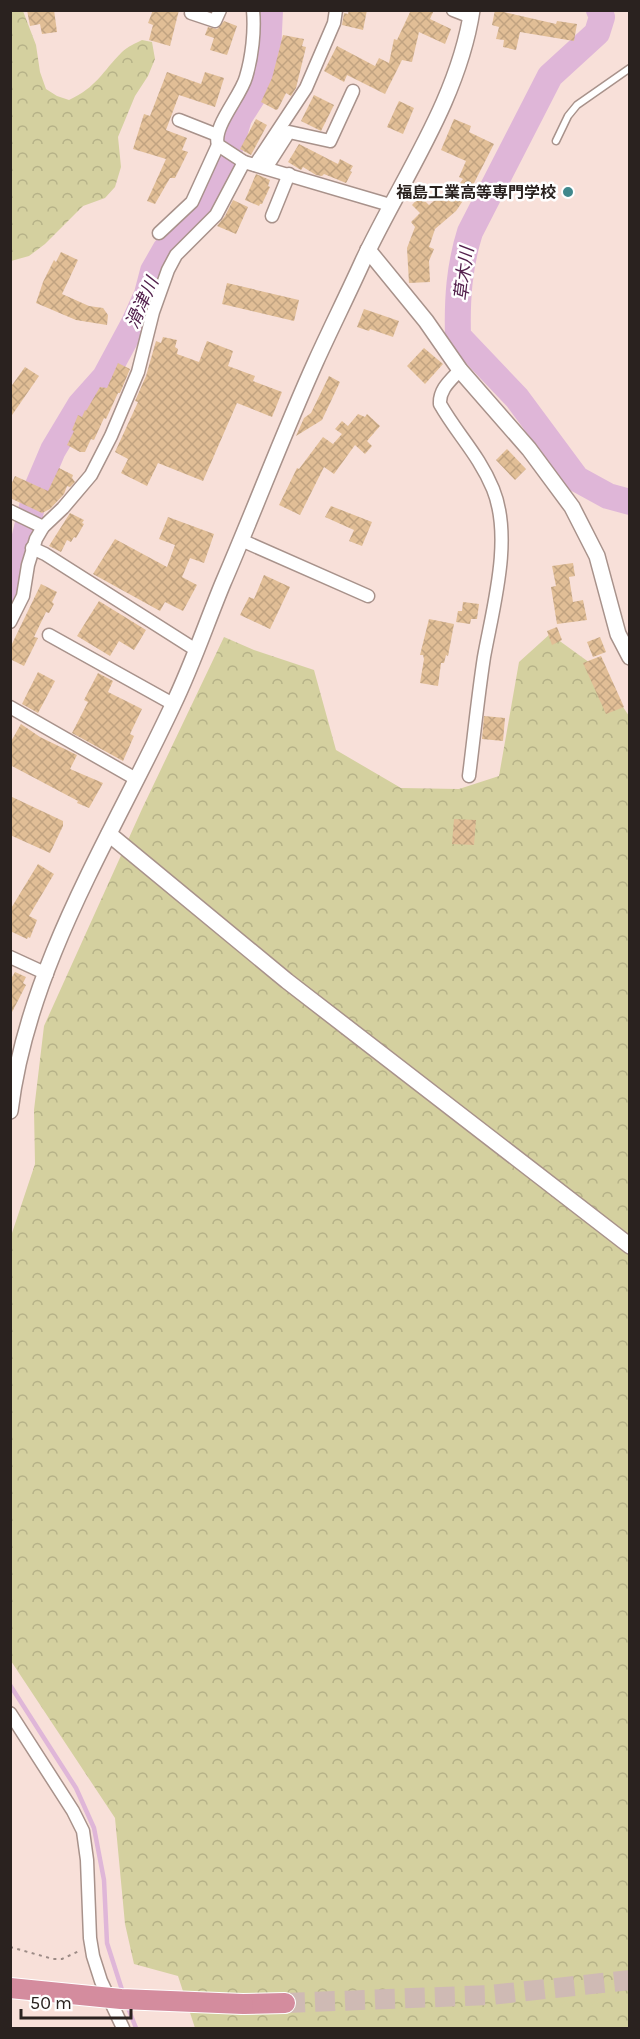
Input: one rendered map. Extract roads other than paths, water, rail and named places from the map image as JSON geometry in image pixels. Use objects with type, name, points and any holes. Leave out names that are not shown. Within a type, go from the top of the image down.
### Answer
[{"type":"highway","points":[[10,1988],[121,1999],[243,2004],[285,2003]]},
{"type":"street","points":[[191,13],[214,21],[220,10]]},
{"type":"street","points":[[159,233],[192,202],[219,142],[225,118],[241,91],[247,75],[254,24],[253,10]]},
{"type":"street","points":[[10,622],[23,596],[32,548],[43,527],[63,508],[94,469],[111,436],[138,372],[153,312],[168,270],[182,248],[216,215],[306,88],[334,23],[336,10]]},
{"type":"street","points":[[10,1111],[14,1080],[20,1058],[64,930],[174,704],[316,362],[390,205],[416,162],[444,101],[464,49],[472,14],[453,10]]},
{"type":"street","points":[[251,164],[290,132],[330,141],[354,91]]},
{"type":"street","points":[[179,120],[219,142],[251,164],[390,205]]},
{"type":"street","points":[[272,216],[289,174]]},
{"type":"street","points":[[368,250],[426,321],[460,370],[529,449],[572,507],[597,556],[618,634],[630,657]]},
{"type":"street","points":[[460,370],[439,395],[440,404],[476,454],[493,489],[498,507],[501,542],[501,560],[484,658],[469,776]]},
{"type":"street","points":[[10,512],[43,527]]},
{"type":"street","points":[[241,540],[368,596]]},
{"type":"street","points":[[32,548],[196,650]]},
{"type":"street","points":[[50,636],[174,704]]},
{"type":"street","points":[[10,707],[136,779]]},
{"type":"street","points":[[109,834],[287,981],[630,1246]]},
{"type":"street","points":[[10,957],[47,974]]},
{"type":"street","points":[[10,1713],[73,1811],[82,1831],[87,1860],[92,1953],[101,1981],[123,2028]]},
{"type":"lane","points":[[556,141],[577,105],[630,68]]},
{"type":"waterway","name":"滑津川","points":[[10,598],[36,490],[53,450],[80,405],[105,377],[133,325],[147,294],[153,271],[165,250],[212,197],[220,183],[239,118],[267,74],[270,10]]},
{"type":"waterway","name":"草木川","points":[[599,10],[602,17],[597,33],[550,76],[470,232],[463,258],[458,336],[517,398],[577,479],[608,496],[630,502]]},
{"type":"waterway","points":[[10,1685],[76,1788],[94,1828],[104,1880],[107,1943],[123,1993]]},
{"type":"waterway","points":[[126,2003],[136,2028]]},
{"type":"tunnel","points":[[285,2003],[490,1995],[630,1980]]},
{"type":"place","name":"福島工業高等専門学校","points":[[568,192]]}]
